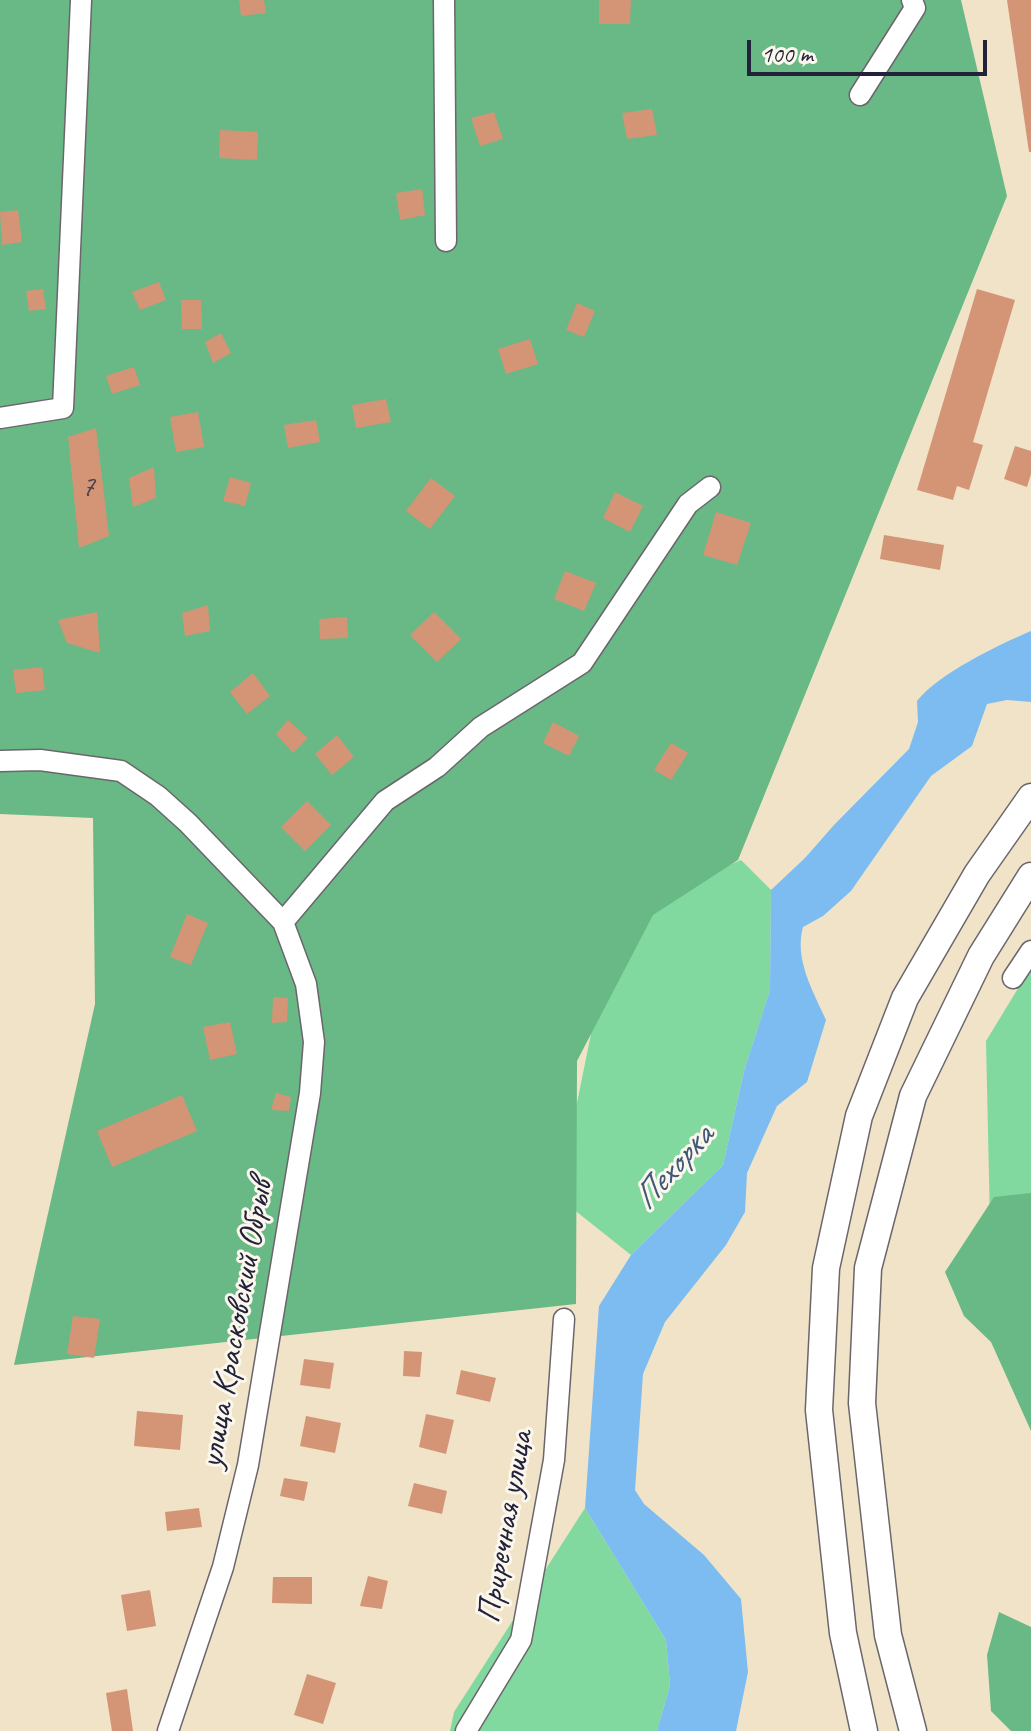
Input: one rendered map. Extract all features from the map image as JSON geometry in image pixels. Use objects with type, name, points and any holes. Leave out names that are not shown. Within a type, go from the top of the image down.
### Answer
[{"type":"main road","points":[[864,1731],[843,1633],[819,1410],[826,1268],[859,1116],[905,998],[977,874],[1031,797]]},
{"type":"main road","points":[[913,1731],[888,1635],[862,1403],[868,1268],[913,1096],[981,956],[1031,876]]},
{"type":"street","points":[[0,418],[63,408],[81,0]]},
{"type":"street","points":[[444,0],[446,241]]},
{"type":"street","points":[[860,95],[915,8],[912,0]]},
{"type":"street","points":[[283,922],[385,801],[437,767],[481,727],[582,663],[688,504],[710,487]]},
{"type":"street","name":"улица Красковский Обрыв","points":[[0,761],[40,760],[121,771],[158,796],[283,922],[306,984],[314,1042],[310,1093],[248,1465],[223,1567],[168,1731]]},
{"type":"street","points":[[1013,978],[1031,951]]},
{"type":"street","name":"Приречная улица","points":[[466,1731],[521,1640],[554,1460],[564,1319]]},
{"type":"green space","points":[[0,0],[961,0],[1007,196],[738,860],[653,915],[577,1061],[576,1304],[14,1365],[95,1004],[93,818],[0,814]]},
{"type":"green space","points":[[741,860],[771,890],[770,990],[744,1071],[723,1165],[631,1255],[558,1197],[615,915]]},
{"type":"green space","points":[[1031,967],[1031,1219],[990,1224],[986,1041]]},
{"type":"green space","points":[[1031,1193],[1031,1431],[991,1342],[964,1316],[945,1272],[994,1197]]},
{"type":"green space","points":[[585,1508],[666,1640],[670,1685],[657,1731],[450,1731],[454,1712]]},
{"type":"green space","points":[[999,1612],[1031,1627],[1031,1731],[1011,1731],[991,1711],[987,1655]]},
{"type":"water","points":[[1031,631],[1031,702],[1007,700],[987,704],[972,746],[931,776],[851,891],[823,916],[803,927],[803,963],[826,1020],[807,1082],[777,1106],[747,1173],[745,1212],[726,1245],[665,1322],[643,1374],[635,1490],[644,1504],[704,1555],[741,1599],[748,1672],[736,1731],[657,1731],[670,1685],[666,1640],[585,1508],[599,1306],[631,1255],[723,1165],[744,1071],[770,990],[771,890],[909,749],[918,722],[917,701],[927,691],[970,661]]},
{"type":"building","points":[[239,0],[264,0],[266,13],[241,16]]},
{"type":"building","points":[[599,0],[631,0],[630,24],[599,24]]},
{"type":"building","points":[[1007,0],[1031,0],[1031,152],[1029,152]]},
{"type":"building","points":[[652,109],[657,135],[627,139],[622,113]]},
{"type":"building","points":[[494,112],[503,139],[480,146],[471,118]]},
{"type":"building","points":[[220,130],[258,132],[257,160],[219,158]]},
{"type":"building","points":[[422,189],[425,215],[400,220],[396,193]]},
{"type":"building","points":[[18,210],[22,242],[2,245],[0,212]]},
{"type":"building","points":[[159,282],[166,300],[140,310],[132,292]]},
{"type":"building","points":[[43,289],[46,309],[29,311],[26,291]]},
{"type":"building","points":[[977,289],[1015,300],[973,442],[983,445],[969,490],[957,486],[953,500],[917,490]]},
{"type":"building","points":[[181,300],[201,300],[202,329],[182,329]]},
{"type":"building","points":[[577,303],[595,311],[584,337],[566,330]]},
{"type":"building","points":[[221,333],[231,353],[213,363],[205,342]]},
{"type":"building","points":[[530,339],[538,364],[506,374],[498,349]]},
{"type":"building","points":[[134,367],[140,385],[112,394],[106,376]]},
{"type":"building","points":[[386,399],[391,422],[356,428],[352,405]]},
{"type":"building","points":[[198,412],[204,447],[176,452],[170,417]]},
{"type":"building","points":[[316,420],[320,442],[288,448],[284,425]]},
{"type":"building","points":[[96,428],[109,536],[79,548],[68,437]]},
{"type":"building","points":[[1015,446],[1031,451],[1031,474],[1027,487],[1004,479]]},
{"type":"building","points":[[154,467],[156,498],[133,507],[129,478]]},
{"type":"building","points":[[230,477],[251,483],[245,506],[223,501]]},
{"type":"building","points":[[431,478],[455,496],[430,529],[406,511]]},
{"type":"building","points":[[615,492],[643,506],[630,532],[603,518]]},
{"type":"building","points":[[716,512],[751,523],[737,565],[703,555]]},
{"type":"building","points":[[884,535],[944,545],[940,570],[880,559]]},
{"type":"building","points":[[565,571],[596,583],[584,611],[554,599]]},
{"type":"building","points":[[208,605],[210,631],[185,636],[182,613]]},
{"type":"building","points":[[97,612],[100,653],[67,643],[58,620]]},
{"type":"building","points":[[434,612],[461,639],[437,662],[410,635]]},
{"type":"building","points":[[347,617],[348,638],[320,639],[319,619]]},
{"type":"building","points":[[42,667],[45,690],[16,693],[13,670]]},
{"type":"building","points":[[253,673],[270,696],[247,714],[230,692]]},
{"type":"building","points":[[288,720],[308,738],[293,753],[276,734]]},
{"type":"building","points":[[553,722],[579,736],[569,756],[543,743]]},
{"type":"building","points":[[337,735],[354,757],[332,775],[315,754]]},
{"type":"building","points":[[671,743],[688,753],[671,780],[654,770]]},
{"type":"building","points":[[307,801],[331,825],[305,851],[281,827]]},
{"type":"building","points":[[187,914],[208,923],[191,965],[170,957]]},
{"type":"building","points":[[273,997],[288,998],[287,1022],[272,1023]]},
{"type":"building","points":[[230,1022],[237,1054],[210,1060],[203,1027]]},
{"type":"building","points":[[276,1093],[291,1097],[289,1111],[271,1110]]},
{"type":"building","points":[[182,1095],[197,1131],[112,1167],[97,1131]]},
{"type":"building","points":[[73,1316],[100,1319],[94,1358],[67,1354]]},
{"type":"building","points":[[404,1351],[422,1352],[420,1377],[403,1376]]},
{"type":"building","points":[[304,1359],[334,1363],[330,1389],[300,1385]]},
{"type":"building","points":[[461,1370],[496,1378],[490,1402],[456,1394]]},
{"type":"building","points":[[137,1411],[183,1415],[180,1450],[134,1446]]},
{"type":"building","points":[[426,1414],[454,1420],[446,1454],[419,1447]]},
{"type":"building","points":[[306,1416],[341,1423],[335,1453],[300,1446]]},
{"type":"building","points":[[284,1478],[308,1482],[304,1501],[280,1496]]},
{"type":"building","points":[[414,1483],[447,1491],[442,1514],[408,1506]]},
{"type":"building","points":[[199,1508],[202,1527],[167,1531],[165,1512]]},
{"type":"building","points":[[368,1576],[388,1581],[382,1609],[360,1606]]},
{"type":"building","points":[[273,1577],[312,1577],[312,1604],[272,1603]]},
{"type":"building","points":[[150,1590],[156,1626],[127,1631],[121,1595]]},
{"type":"building","points":[[307,1674],[336,1683],[323,1724],[294,1715]]},
{"type":"building","points":[[127,1689],[133,1731],[112,1731],[106,1693]]},
{"type":"water label","name":"Пехорка","points":[[674,1168]]}]
